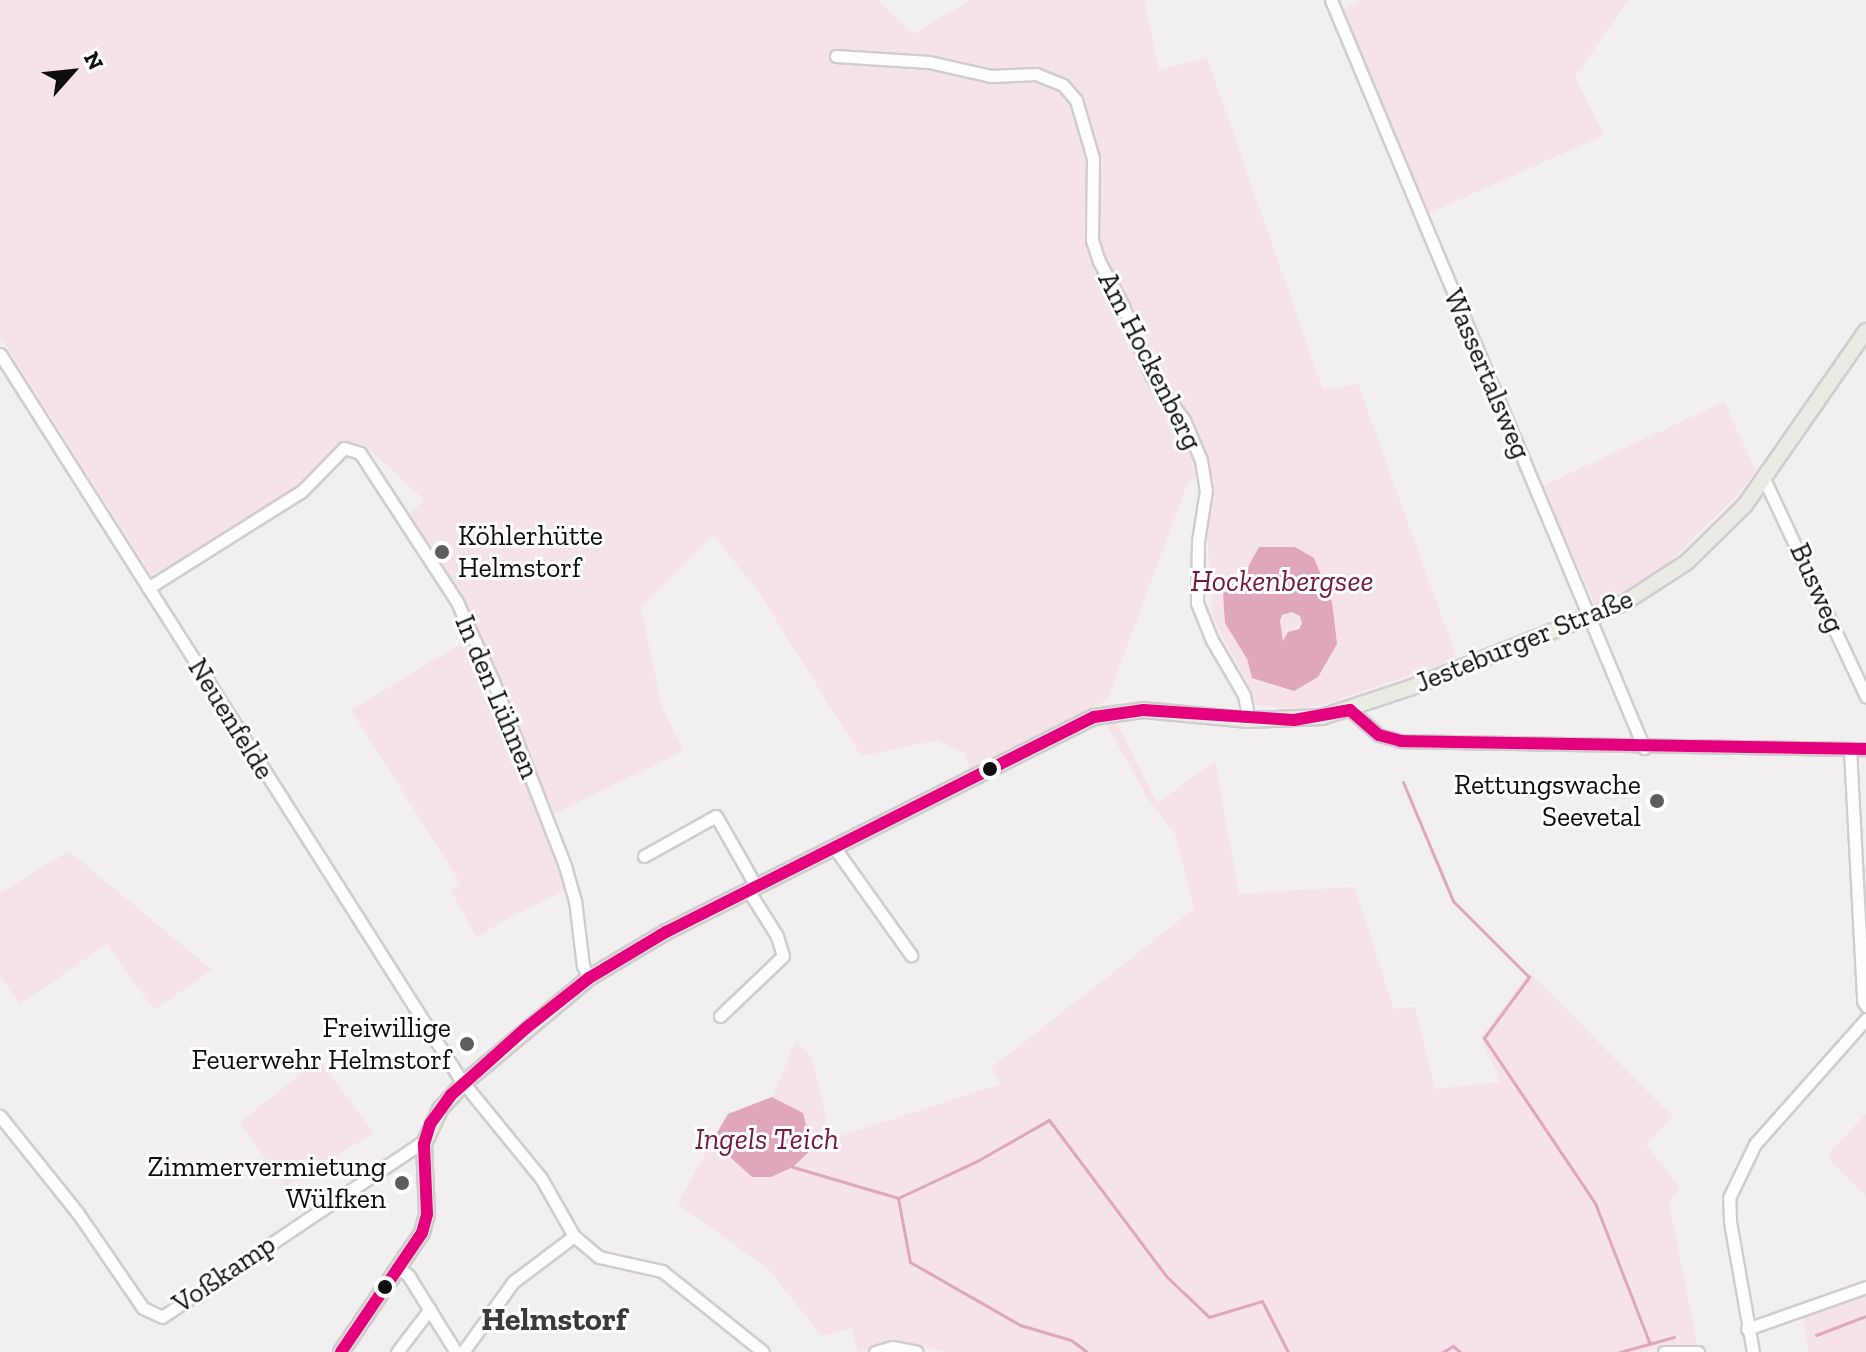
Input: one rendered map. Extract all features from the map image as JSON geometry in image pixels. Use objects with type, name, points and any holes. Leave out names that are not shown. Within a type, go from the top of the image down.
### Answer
[{"type":"main road","name":"Jesteburger Straße","points":[[424,1144],[440,1109],[464,1083],[589,978],[666,932],[1094,717],[1143,710],[1249,720],[1294,720],[1350,710],[1590,619],[1656,584],[1687,562],[1765,481],[1866,331]]},
{"type":"main road","points":[[341,1352],[422,1233],[427,1214],[424,1144]]},
{"type":"street","name":"Wassertalsweg","points":[[1331,0],[1644,748]]},
{"type":"street","name":"Am Hockenberg","points":[[836,56],[929,62],[991,76],[1036,74],[1063,85],[1076,100],[1093,158],[1092,240],[1099,261],[1123,306],[1152,377],[1184,420],[1201,460],[1206,490],[1198,541],[1197,603],[1212,640],[1244,695],[1249,720]]},
{"type":"street","name":"Neuenfelde","points":[[0,354],[464,1083],[541,1178],[574,1236]]},
{"type":"street","name":"In den Lühnen","points":[[148,588],[302,491],[344,448],[360,453],[460,608],[493,681],[565,866],[575,900],[583,966],[589,978]]},
{"type":"street","name":"Busweg","points":[[1765,481],[1866,697]]},
{"type":"street","points":[[1350,710],[1379,735],[1401,741],[1644,748],[1866,749]]},
{"type":"street","points":[[1850,749],[1863,1001],[1866,1006]]},
{"type":"street","points":[[644,856],[716,816],[777,936],[783,956],[720,1016]]},
{"type":"street","points":[[834,847],[911,955]]},
{"type":"street","points":[[1753,1352],[1729,1198],[1755,1144],[1866,1019]]},
{"type":"street","name":"Voßkamp","points":[[0,1116],[14,1128],[77,1212],[143,1308],[162,1317],[393,1161],[419,1144],[424,1144]]},
{"type":"street","points":[[463,1352],[513,1282],[574,1236],[599,1257],[662,1271],[763,1352]]},
{"type":"street","points":[[400,1269],[408,1275],[456,1352]]},
{"type":"street","points":[[1747,1329],[1866,1287]]},
{"type":"street","points":[[397,1352],[430,1309]]},
{"type":"street","points":[[875,1352],[892,1347],[917,1352]]},
{"type":"street","points":[[1664,1352],[1698,1352]]},
{"type":"shaded area","points":[[0,0],[878,0],[913,34],[971,0],[1144,0],[1159,70],[1207,58],[1323,390],[1358,384],[1457,659],[1326,704],[1301,709],[1254,705],[1252,691],[1213,618],[1203,477],[1188,482],[1107,700],[978,763],[970,770],[964,753],[938,740],[861,756],[758,591],[713,535],[641,608],[662,707],[683,751],[547,817],[571,887],[506,919],[477,938],[451,891],[461,884],[351,710],[472,637],[454,603],[400,523],[424,500],[366,446],[342,444],[298,487],[152,576],[0,336]],"holes":[[[1248,567],[1332,602],[1333,621],[1252,678],[1247,659],[1225,623],[1223,594]]]},
{"type":"shaded area","points":[[1363,0],[1628,0],[1575,77],[1604,135],[1425,215],[1339,11]]},
{"type":"shaded area","points":[[1724,402],[1756,471],[1737,495],[1657,574],[1596,607],[1542,486]]},
{"type":"shaded area","points":[[1292,612],[1300,616],[1302,623],[1283,641],[1280,638],[1280,621],[1282,615]]},
{"type":"shaded area","points":[[1116,721],[1157,803],[1215,761],[1239,894],[1354,887],[1394,1009],[1415,1007],[1435,1089],[1501,1082],[1481,1038],[1529,972],[1673,1117],[1646,1145],[1680,1188],[1669,1202],[1698,1347],[1675,1345],[1641,1352],[949,1352],[893,1341],[858,1352],[852,1328],[822,1336],[767,1268],[678,1204],[712,1141],[752,1177],[803,1113],[772,1097],[796,1041],[812,1057],[826,1118],[826,1141],[1000,1084],[991,1068],[1194,909],[1175,834],[1148,799],[1105,722]]},
{"type":"shaded area","points":[[69,851],[212,970],[154,1010],[107,944],[20,1004],[0,976],[0,893]]},
{"type":"shaded area","points":[[319,1060],[374,1133],[285,1187],[240,1122]]},
{"type":"shaded area","points":[[1866,1114],[1866,1196],[1835,1166],[1828,1154]]},
{"type":"shaded area","points":[[1866,1290],[1866,1352],[1809,1352],[1802,1316]]},
{"type":"water","name":"Hockenbergsee","points":[[1259,547],[1295,547],[1314,558],[1332,602],[1337,644],[1318,677],[1294,691],[1252,678],[1247,659],[1225,623],[1223,594],[1248,567]],"holes":[[[1292,612],[1300,616],[1302,623],[1299,629],[1288,632],[1283,641],[1282,615]]]},
{"type":"water","name":"Ingels Teich","points":[[772,1097],[803,1113],[812,1149],[793,1167],[771,1177],[752,1177],[712,1141],[728,1114]]},
{"type":"waterway","points":[[1403,782],[1453,901],[1529,977],[1484,1038],[1595,1203],[1650,1344]]},
{"type":"waterway","points":[[898,1198],[977,1161],[1049,1120],[1166,1276],[1209,1317],[1262,1301],[1288,1352]]},
{"type":"waterway","points":[[793,1167],[898,1198],[910,1262],[1020,1325],[1071,1340],[1087,1352]]},
{"type":"waterway","points":[[1816,1335],[1866,1316]]},
{"type":"waterway","points":[[1620,1352],[1674,1337]]},
{"type":"waterway","points":[[1443,1352],[1453,1346],[1460,1352]]},
{"type":"transit line","points":[[341,1352],[422,1233],[427,1214],[424,1144],[430,1124],[451,1095],[526,1028],[589,978],[666,932],[1094,717],[1143,710],[1294,720],[1350,710],[1379,735],[1401,741],[1866,749]]},
{"type":"place","name":"Köhlerhütte Helmstorf","points":[[442,552]]},
{"type":"place","name":"Rettungswache Seevetal","points":[[1657,801]]},
{"type":"place","name":"Freiwillige Feuerwehr Helmstorf","points":[[467,1044]]},
{"type":"place","name":"Zimmervermietung Wülfken","points":[[402,1183]]},
{"type":"district","name":"Helmstorf","points":[[554,1319]]}]
